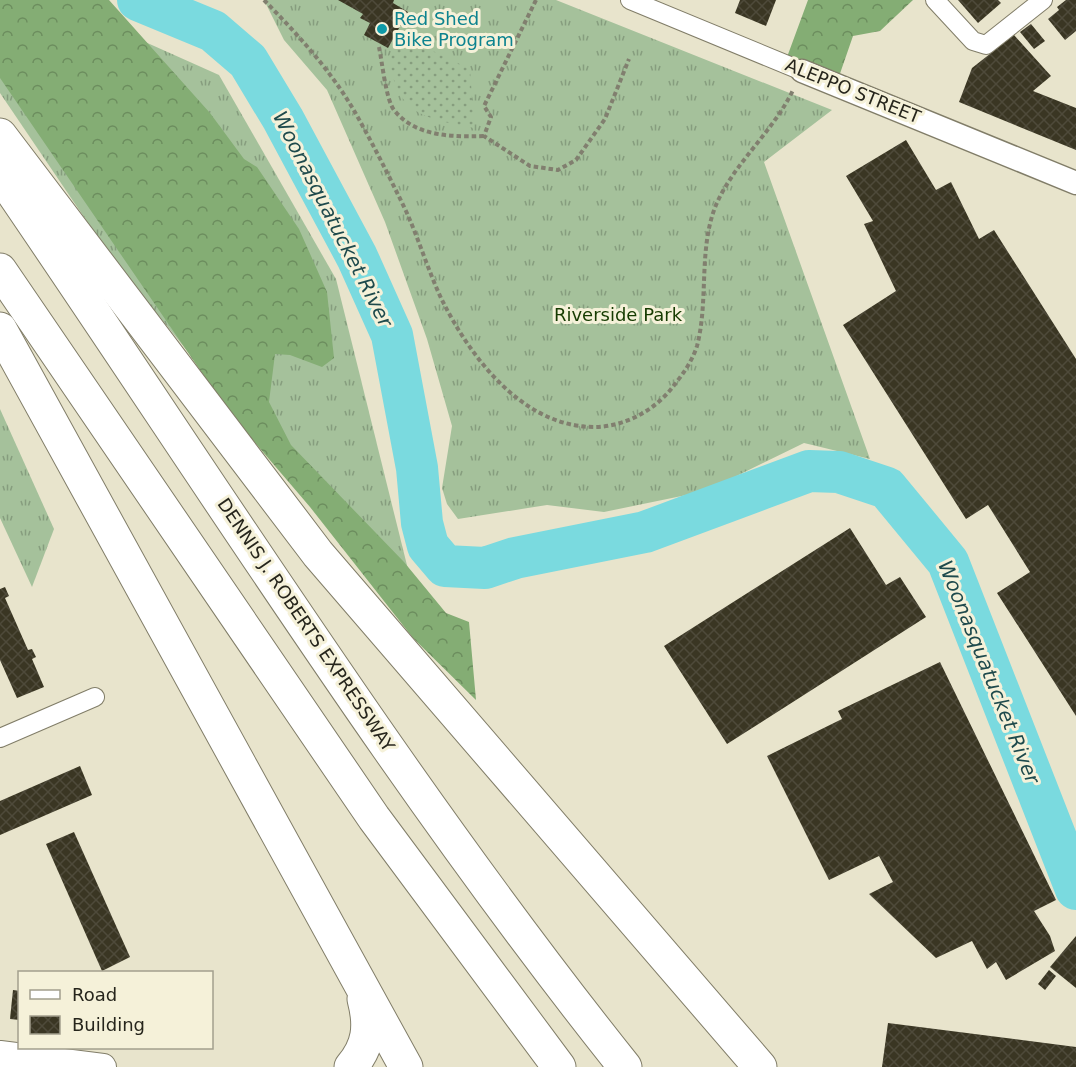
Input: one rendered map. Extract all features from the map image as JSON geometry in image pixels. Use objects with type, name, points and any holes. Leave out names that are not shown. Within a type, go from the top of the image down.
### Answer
[{"type":"highway","points":[[0,135],[318,554],[760,1067]]},
{"type":"highway","name":"DENNIS J. ROBERTS EXPRESSWAY","points":[[0,174],[414,785],[513,922],[625,1067]]},
{"type":"highway","points":[[0,270],[374,818],[559,1067]]},
{"type":"highway","points":[[0,329],[406,1067]]},
{"type":"highway","points":[[351,1067],[362,1053],[368,1034],[368,1014],[359,983]]},
{"type":"main road","points":[[0,1054],[102,1067]]},
{"type":"street","name":"ALEPPO STREET","points":[[630,0],[1076,183]]},
{"type":"street","points":[[935,0],[973,41],[986,45],[1043,0]]},
{"type":"street","points":[[0,738],[95,696]]},
{"type":"path","points":[[264,0],[310,48],[347,98],[406,212],[441,298],[481,363],[528,406],[552,418],[581,427],[622,423],[643,413],[663,400],[686,368],[697,346],[709,225],[717,203],[727,183],[784,110],[802,71]]},
{"type":"path","points":[[484,136],[491,117],[483,106],[536,0]]},
{"type":"path","points":[[379,47],[393,109],[418,130],[454,137],[484,136],[530,166],[558,170],[576,160],[605,119],[629,59]]},
{"type":"green space","points":[[0,0],[87,16],[219,75],[336,279],[427,646],[111,257],[0,93]]},
{"type":"green space","points":[[0,0],[109,0],[210,113],[244,159],[257,167],[299,229],[327,292],[334,358],[322,367],[290,355],[275,354],[269,402],[291,445],[404,562],[446,613],[469,622],[476,700],[413,638],[310,507],[228,411],[0,78]]},
{"type":"green space","name":"Riverside Park","points":[[264,0],[556,0],[832,110],[764,162],[870,459],[804,443],[706,491],[604,512],[547,505],[458,519],[447,504],[442,488],[452,426],[427,339],[385,222],[327,90],[284,40]]},
{"type":"green space","points":[[808,0],[913,0],[880,31],[853,36],[835,88],[783,68]]},
{"type":"green space","points":[[404,37],[470,69],[474,128],[427,116],[406,102],[398,91],[389,56]]},
{"type":"green space","points":[[0,409],[54,529],[32,587],[0,518]]},
{"type":"building","name":"Red Shed Bike Program","points":[[338,0],[394,0],[393,3],[408,12],[388,48],[364,35],[370,23],[360,18],[363,14]]},
{"type":"building","points":[[740,0],[776,0],[766,26],[735,13]]},
{"type":"building","points":[[958,0],[998,0],[1001,3],[978,23]]},
{"type":"building","points":[[1066,0],[1076,0],[1076,31],[1065,40],[1048,19]]},
{"type":"building","points":[[1031,24],[1045,41],[1034,49],[1020,32]]},
{"type":"building","points":[[1014,35],[1051,76],[1033,91],[1076,108],[1076,150],[959,102],[972,68]]},
{"type":"building","points":[[906,140],[936,190],[951,182],[979,239],[994,230],[1076,359],[1076,716],[997,593],[1030,572],[988,505],[966,519],[843,325],[896,291],[864,224],[873,221],[846,176]]},
{"type":"building","points":[[850,528],[886,585],[900,577],[926,617],[727,744],[664,646]]},
{"type":"building","points":[[5,587],[9,596],[5,598],[28,650],[32,649],[36,657],[32,659],[44,687],[17,698],[0,660],[0,589]]},
{"type":"building","points":[[940,662],[1056,900],[1034,911],[1050,936],[1055,951],[1006,980],[996,962],[987,969],[972,941],[936,958],[869,894],[893,882],[879,856],[829,880],[767,756],[842,719],[838,711]]},
{"type":"building","points":[[80,766],[92,795],[0,835],[0,801]]},
{"type":"building","points":[[74,832],[130,957],[102,971],[46,844]]},
{"type":"building","points":[[1076,936],[1076,988],[1050,967]]},
{"type":"building","points":[[1049,970],[1056,976],[1045,990],[1038,984]]},
{"type":"building","points":[[13,990],[18,991],[18,1020],[10,1019]]},
{"type":"building","points":[[888,1023],[1076,1047],[1076,1067],[882,1067]]},
{"type":"waterway","name":"Woonasquatucket River","points":[[138,0],[213,31],[248,61],[283,119],[357,257],[392,335],[417,468],[422,523],[428,546],[445,566],[485,568],[515,558],[645,532],[809,471],[839,472],[887,488],[948,562],[1076,889]]},
{"type":"place","name":"Red Shed Bike Program","points":[[382,29]]}]
